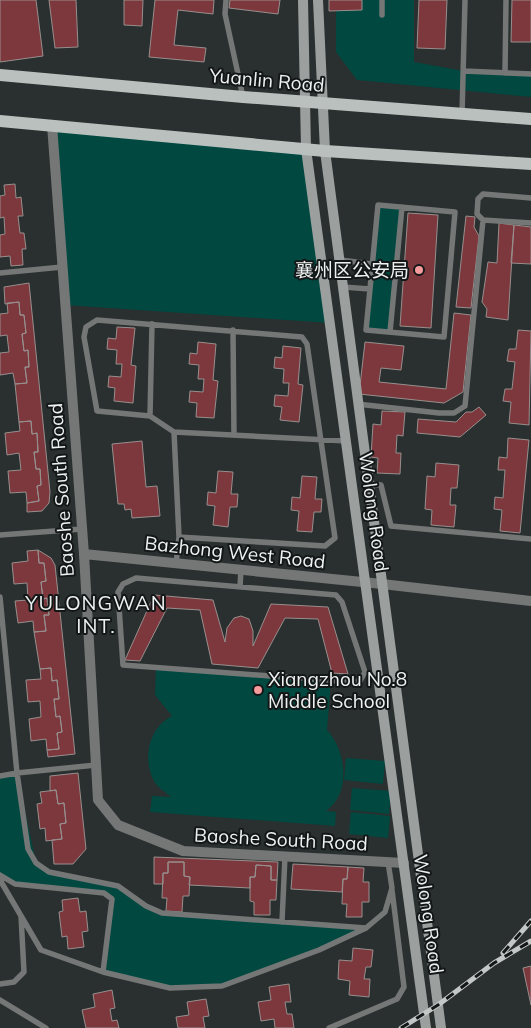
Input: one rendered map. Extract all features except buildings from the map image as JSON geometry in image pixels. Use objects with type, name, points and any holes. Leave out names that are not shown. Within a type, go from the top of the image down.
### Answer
[{"type":"main road","name":"Wolong Road","points":[[303,0],[306,149],[426,1028]]},
{"type":"main road","name":"Wolong Road","points":[[318,0],[325,151],[441,1028]]},
{"type":"main road","name":"Yuanlin Road","points":[[0,75],[243,98],[531,119]]},
{"type":"main road","points":[[0,121],[325,151],[531,164]]},
{"type":"street","name":"Baoshe South Road","points":[[52,126],[84,554],[98,800],[118,824],[183,851],[404,863]]},
{"type":"street","name":"Bazhong West Road","points":[[84,554],[531,601]]},
{"type":"lane","points":[[226,0],[225,14],[243,98]]},
{"type":"lane","points":[[382,0],[382,15]]},
{"type":"lane","points":[[462,115],[466,0]]},
{"type":"lane","points":[[505,73],[506,0]]},
{"type":"lane","points":[[464,70],[531,74]]},
{"type":"lane","points":[[357,404],[439,413],[454,413],[465,406],[482,220],[477,214],[478,199],[482,194],[531,198]]},
{"type":"lane","points":[[378,205],[402,207],[456,212],[444,337],[366,330],[378,205]]},
{"type":"lane","points":[[390,332],[402,207]]},
{"type":"lane","points":[[482,220],[531,223]]},
{"type":"lane","points":[[340,260],[372,264]]},
{"type":"lane","points":[[0,273],[62,266]]},
{"type":"lane","points":[[343,287],[370,289]]},
{"type":"lane","points":[[179,537],[325,546],[335,538],[320,438],[307,344],[302,337],[97,320],[86,327],[84,337],[97,411],[150,416],[174,432],[234,434],[320,438],[347,440]]},
{"type":"lane","points":[[150,416],[152,324]]},
{"type":"lane","points":[[234,330],[234,434]]},
{"type":"lane","points":[[174,432],[179,537],[176,564]]},
{"type":"lane","points":[[368,484],[382,485],[391,526],[531,539]]},
{"type":"lane","points":[[0,535],[82,529]]},
{"type":"lane","points":[[240,587],[242,570]]},
{"type":"lane","points":[[136,578],[240,587],[336,595],[342,602],[365,672],[360,681],[351,682],[122,665],[118,592],[123,584],[136,578]]},
{"type":"lane","points":[[0,596],[2,633],[17,773],[28,849],[36,864],[49,872],[118,886],[146,906],[162,913],[366,928]]},
{"type":"lane","points":[[0,776],[96,765]]},
{"type":"lane","points":[[282,922],[285,856]]},
{"type":"lane","points":[[329,1028],[397,999],[404,987],[388,862]]},
{"type":"lane","points":[[0,875],[15,884],[104,893],[112,899],[103,972]]},
{"type":"lane","points":[[0,880],[41,950],[103,972],[170,988],[222,986],[319,950],[366,928],[384,912],[392,888]]},
{"type":"lane","points":[[0,984],[14,982],[24,972],[20,914]]},
{"type":"lane","points":[[0,1000],[46,1028]]},
{"type":"green space","points":[[362,0],[414,0],[414,62],[464,71],[531,74],[531,97],[357,80],[336,52],[336,10]]},
{"type":"green space","points":[[52,125],[306,149],[330,323],[65,305]]},
{"type":"green space","points":[[378,205],[402,207],[390,332],[366,330]]},
{"type":"green space","points":[[156,667],[331,681],[327,730],[339,749],[343,771],[343,783],[340,794],[326,811],[336,812],[335,826],[150,812],[152,796],[171,797],[155,783],[150,772],[148,754],[153,736],[164,721],[172,716],[155,695]]},
{"type":"green space","points":[[346,758],[385,761],[383,784],[344,780]]},
{"type":"green space","points":[[17,773],[36,863],[49,872],[118,886],[162,913],[366,928],[319,950],[222,986],[170,988],[103,972],[112,899],[104,893],[15,884],[0,875],[0,776]]},
{"type":"green space","points":[[352,788],[391,791],[389,814],[350,810]]},
{"type":"green space","points":[[351,812],[390,816],[388,838],[349,834]]},
{"type":"railway","points":[[503,953],[531,921]]},
{"type":"railway","points":[[401,1028],[438,1005],[494,963],[531,941]]},
{"type":"place","name":"襄州区公安局","points":[[419,270]]},
{"type":"place","name":"Xiangzhou No.8 Middle School","points":[[258,690]]},
{"type":"district","name":"YULONGWAN INT.","points":[[96,614]]}]
